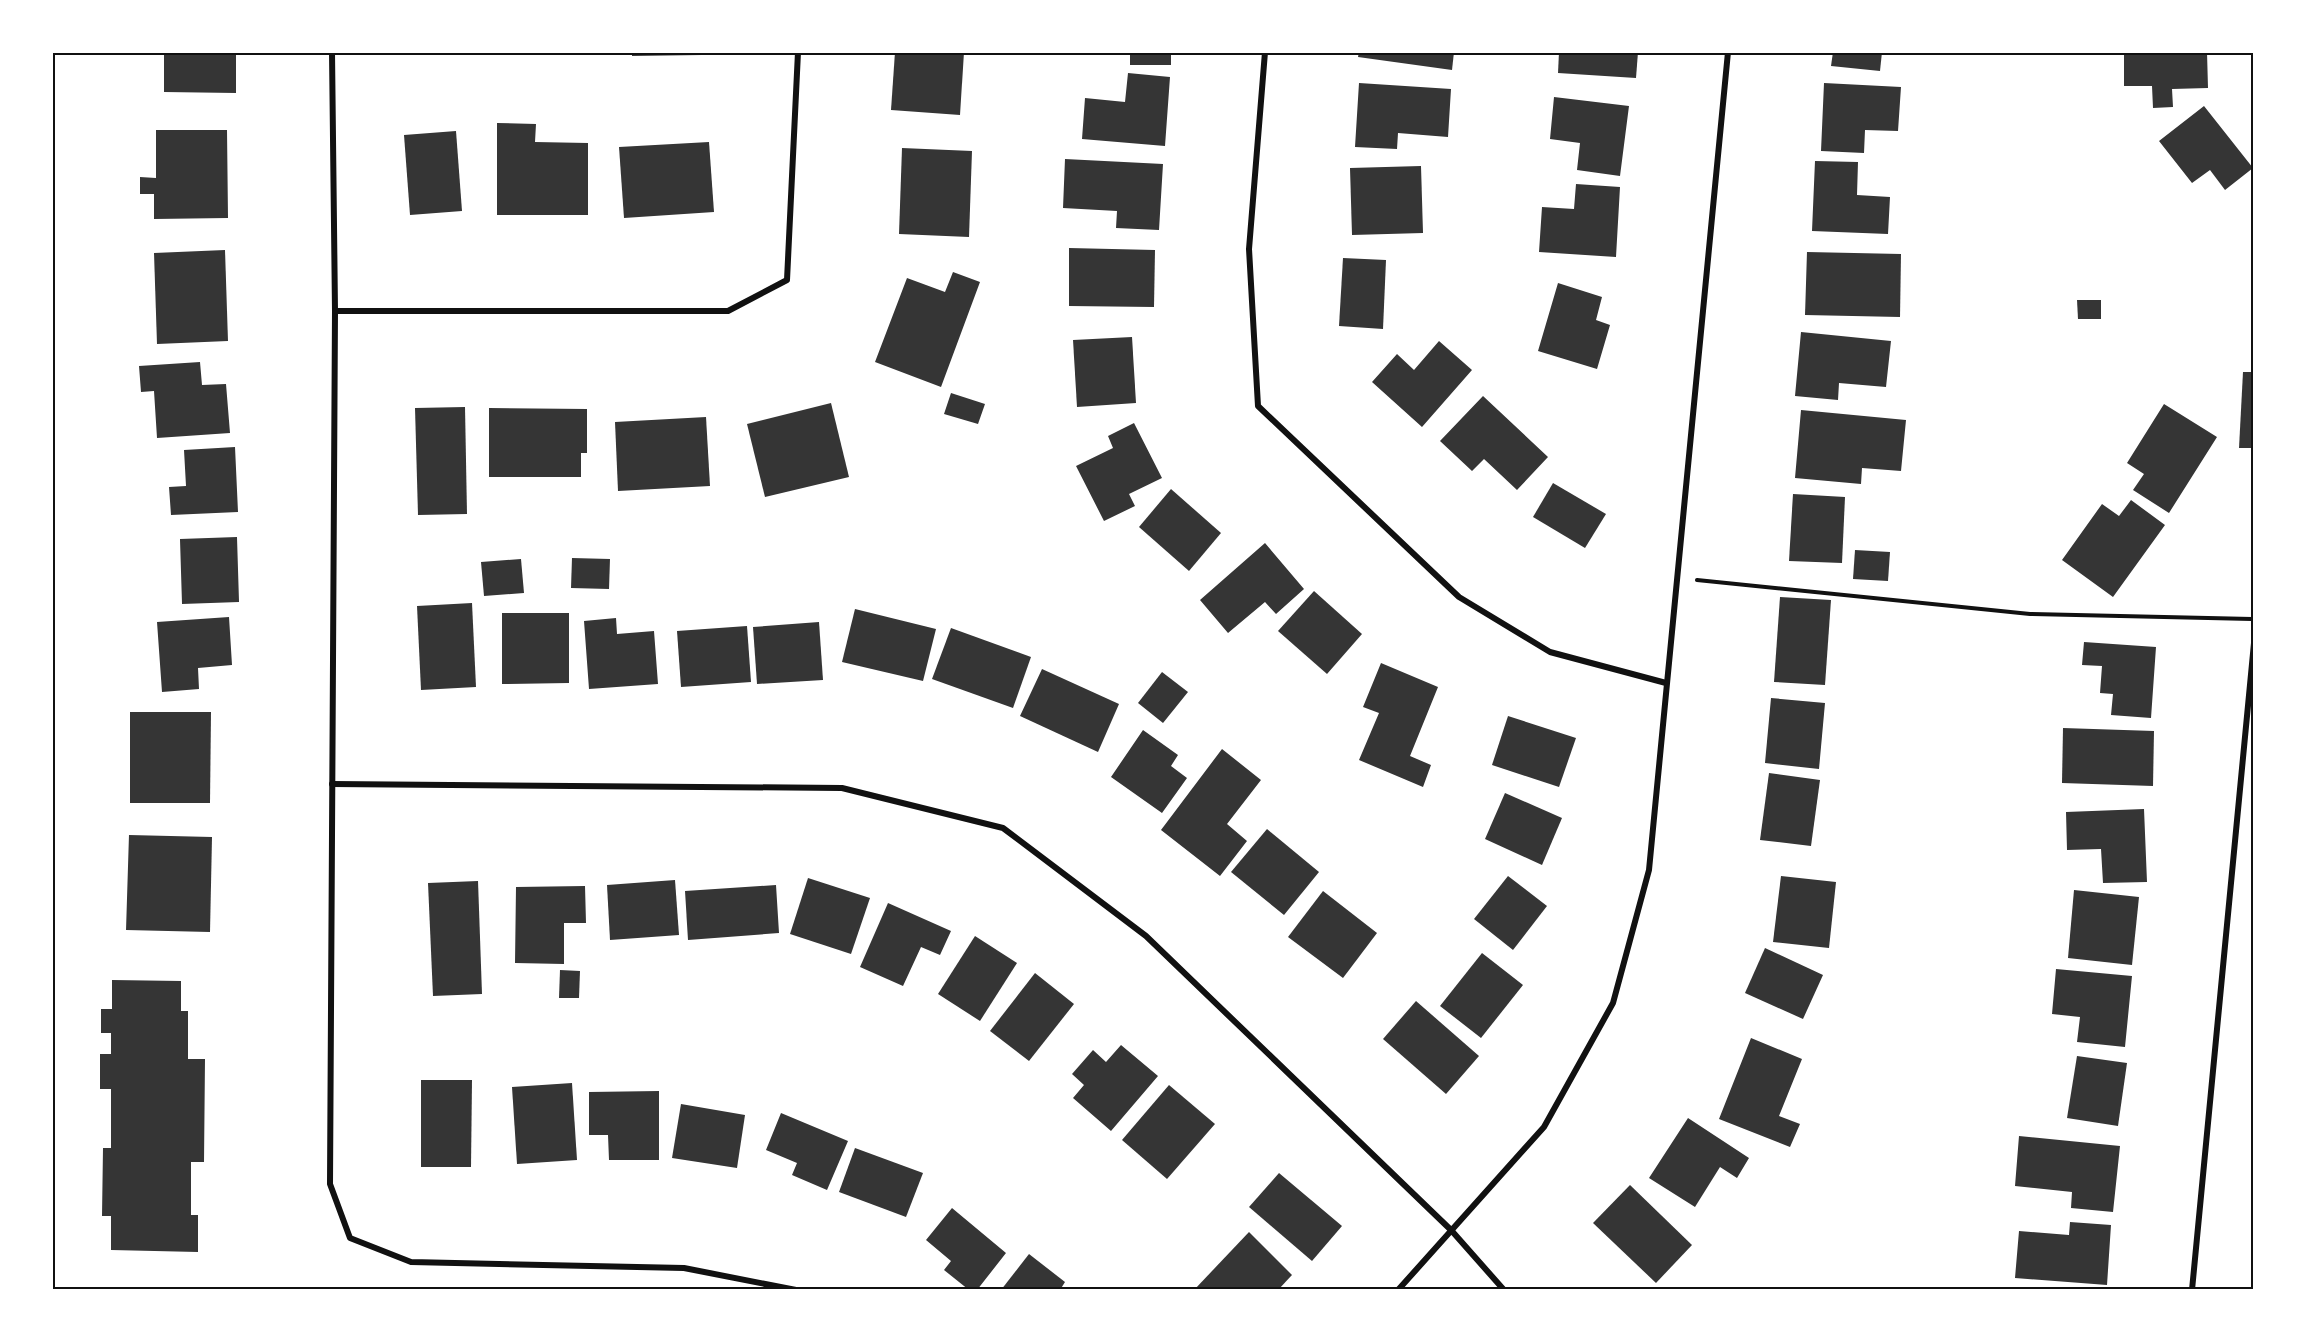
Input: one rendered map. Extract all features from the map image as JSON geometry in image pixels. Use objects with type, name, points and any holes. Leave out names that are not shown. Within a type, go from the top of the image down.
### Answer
[{"type":"street","points":[[332,52],[335,311],[330,1184],[350,1238],[411,1262],[684,1268],[796,1290]]},
{"type":"street","points":[[335,311],[728,311],[787,280],[798,52]]},
{"type":"street","points":[[1265,52],[1249,249],[1258,406],[1459,597],[1550,652],[1666,683]]},
{"type":"street","points":[[1398,1290],[1544,1127],[1613,1003],[1649,870],[1728,52]]},
{"type":"street","points":[[2192,1290],[2253,643]]},
{"type":"street","points":[[332,784],[842,788],[1003,828],[1146,936],[1451,1230],[1504,1290]]},
{"type":"path","points":[[1676,578],[2030,614],[2253,620]]},
{"type":"building","points":[[164,52],[236,52],[236,93],[164,92]]},
{"type":"building","points":[[632,52],[702,52],[702,55],[632,56]]},
{"type":"building","points":[[895,52],[964,52],[960,115],[891,110]]},
{"type":"building","points":[[1130,52],[1171,52],[1171,65],[1130,65]]},
{"type":"building","points":[[1359,52],[1454,52],[1452,70],[1358,57]]},
{"type":"building","points":[[1559,52],[1638,52],[1636,78],[1558,73]]},
{"type":"building","points":[[1833,52],[1882,52],[1880,71],[1831,66]]},
{"type":"building","points":[[2124,52],[2207,52],[2208,88],[2172,89],[2173,107],[2153,108],[2152,86],[2124,86]]},
{"type":"building","points":[[1128,73],[1170,77],[1165,146],[1082,139],[1085,98],[1125,102]]},
{"type":"building","points":[[1359,83],[1451,89],[1448,137],[1398,133],[1397,149],[1355,147]]},
{"type":"building","points":[[1824,83],[1901,87],[1898,131],[1865,130],[1864,153],[1821,151]]},
{"type":"building","points":[[1554,97],[1629,106],[1620,176],[1577,170],[1580,143],[1550,139]]},
{"type":"building","points":[[2204,106],[2253,168],[2225,190],[2210,170],[2192,183],[2159,141]]},
{"type":"building","points":[[497,123],[536,124],[535,142],[588,143],[588,215],[497,215]]},
{"type":"building","points":[[156,130],[227,130],[228,218],[154,219],[154,194],[140,194],[140,177],[156,178]]},
{"type":"building","points":[[456,131],[462,211],[410,215],[404,135]]},
{"type":"building","points":[[709,142],[714,212],[624,218],[619,147]]},
{"type":"building","points":[[902,148],[972,151],[969,237],[899,234]]},
{"type":"building","points":[[1065,159],[1163,164],[1159,230],[1116,228],[1117,211],[1063,208]]},
{"type":"building","points":[[1815,161],[1858,162],[1857,195],[1890,197],[1888,234],[1812,231]]},
{"type":"building","points":[[1421,166],[1423,233],[1352,235],[1350,168]]},
{"type":"building","points":[[1576,184],[1620,187],[1616,257],[1539,252],[1542,207],[1574,209]]},
{"type":"building","points":[[1069,248],[1155,250],[1154,307],[1069,306]]},
{"type":"building","points":[[225,250],[228,341],[157,344],[154,253]]},
{"type":"building","points":[[1807,252],[1901,254],[1900,317],[1805,315]]},
{"type":"building","points":[[1343,258],[1386,260],[1383,329],[1339,326]]},
{"type":"building","points":[[953,272],[980,282],[941,387],[875,362],[907,278],[945,292]]},
{"type":"building","points":[[1558,283],[1602,297],[1596,320],[1610,325],[1597,369],[1538,351]]},
{"type":"building","points":[[2077,300],[2101,300],[2101,319],[2078,319]]},
{"type":"building","points":[[1801,332],[1891,341],[1886,387],[1839,383],[1838,400],[1795,396]]},
{"type":"building","points":[[1132,337],[1136,403],[1077,407],[1073,340]]},
{"type":"building","points":[[1439,341],[1472,370],[1422,427],[1372,382],[1397,354],[1414,370]]},
{"type":"building","points":[[200,362],[202,385],[226,384],[230,433],[157,438],[154,391],[141,392],[139,366]]},
{"type":"building","points":[[2243,372],[2254,372],[2254,448],[2239,448]]},
{"type":"building","points":[[951,393],[985,404],[978,424],[944,414]]},
{"type":"building","points":[[1483,396],[1548,457],[1517,490],[1484,459],[1472,471],[1440,441]]},
{"type":"building","points":[[831,403],[849,477],[765,497],[747,424]]},
{"type":"building","points":[[2164,404],[2217,437],[2169,513],[2133,490],[2144,474],[2127,463]]},
{"type":"building","points":[[465,407],[467,514],[418,515],[415,408]]},
{"type":"building","points":[[489,408],[587,409],[587,453],[581,453],[581,477],[489,477]]},
{"type":"building","points":[[1801,410],[1906,420],[1901,471],[1862,468],[1861,484],[1795,478]]},
{"type":"building","points":[[706,417],[710,486],[618,491],[615,422]]},
{"type":"building","points":[[1134,423],[1162,478],[1129,494],[1135,506],[1104,521],[1076,466],[1113,448],[1108,436]]},
{"type":"building","points":[[235,447],[238,512],[171,515],[169,487],[186,486],[184,450]]},
{"type":"building","points":[[1553,483],[1606,514],[1585,548],[1533,517]]},
{"type":"building","points":[[1171,489],[1221,533],[1189,571],[1139,527]]},
{"type":"building","points":[[1793,494],[1845,497],[1842,563],[1789,561]]},
{"type":"building","points":[[2131,500],[2165,525],[2113,597],[2062,560],[2102,504],[2119,516]]},
{"type":"building","points":[[237,537],[239,602],[182,604],[180,539]]},
{"type":"building","points":[[1265,543],[1304,589],[1276,614],[1265,602],[1228,633],[1200,600]]},
{"type":"building","points":[[1855,550],[1890,552],[1888,581],[1853,579]]},
{"type":"building","points":[[572,558],[610,559],[609,589],[571,588]]},
{"type":"building","points":[[521,559],[524,593],[484,596],[481,562]]},
{"type":"building","points":[[1314,591],[1362,634],[1327,674],[1278,631]]},
{"type":"building","points":[[1780,597],[1831,600],[1825,685],[1774,682]]},
{"type":"building","points":[[472,603],[476,687],[421,690],[417,606]]},
{"type":"building","points":[[855,609],[936,629],[923,681],[842,662]]},
{"type":"building","points":[[502,613],[569,613],[569,683],[502,684]]},
{"type":"building","points":[[229,617],[232,665],[198,668],[199,689],[162,692],[157,622]]},
{"type":"building","points":[[616,618],[617,634],[654,631],[658,684],[589,689],[584,621]]},
{"type":"building","points":[[819,622],[823,680],[757,684],[753,627]]},
{"type":"building","points":[[747,626],[751,682],[681,687],[677,631]]},
{"type":"building","points":[[951,628],[1031,657],[1013,708],[932,679]]},
{"type":"building","points":[[2084,642],[2156,647],[2151,718],[2111,715],[2113,694],[2100,693],[2102,666],[2082,665]]},
{"type":"building","points":[[1381,663],[1438,687],[1410,756],[1431,765],[1423,787],[1359,760],[1379,713],[1363,707]]},
{"type":"building","points":[[1042,669],[1119,704],[1098,752],[1020,716]]},
{"type":"building","points":[[1162,672],[1188,692],[1163,723],[1138,703]]},
{"type":"building","points":[[1771,698],[1825,703],[1819,769],[1765,763]]},
{"type":"building","points":[[130,712],[211,712],[210,803],[130,803]]},
{"type":"building","points":[[1508,716],[1576,738],[1559,787],[1492,765]]},
{"type":"building","points":[[2063,728],[2154,731],[2153,786],[2062,783]]},
{"type":"building","points":[[1143,730],[1178,755],[1171,766],[1187,778],[1162,813],[1111,777]]},
{"type":"building","points":[[1222,749],[1261,780],[1227,824],[1247,841],[1220,876],[1161,830]]},
{"type":"building","points":[[1769,773],[1820,780],[1811,846],[1760,840]]},
{"type":"building","points":[[1505,793],[1562,818],[1542,865],[1485,839]]},
{"type":"building","points":[[2144,809],[2147,882],[2103,883],[2101,849],[2067,850],[2066,812]]},
{"type":"building","points":[[1267,829],[1319,872],[1284,915],[1231,872]]},
{"type":"building","points":[[129,835],[212,837],[210,932],[126,930]]},
{"type":"building","points":[[1508,876],[1547,906],[1513,950],[1474,919]]},
{"type":"building","points":[[1781,876],[1836,882],[1829,948],[1773,942]]},
{"type":"building","points":[[808,878],[870,898],[851,954],[790,934]]},
{"type":"building","points":[[675,880],[679,935],[610,940],[607,885]]},
{"type":"building","points":[[478,881],[482,994],[433,996],[428,883]]},
{"type":"building","points":[[776,885],[779,933],[688,940],[685,891]]},
{"type":"building","points":[[585,886],[586,923],[564,923],[564,964],[515,963],[516,887]]},
{"type":"building","points":[[2074,890],[2139,897],[2132,965],[2068,958]]},
{"type":"building","points":[[1323,891],[1377,933],[1343,978],[1288,937]]},
{"type":"building","points":[[888,903],[951,931],[940,955],[921,947],[903,986],[860,967]]},
{"type":"building","points":[[975,936],[1017,963],[980,1021],[938,994]]},
{"type":"building","points":[[1765,948],[1823,975],[1803,1019],[1745,993]]},
{"type":"building","points":[[1482,953],[1523,985],[1481,1038],[1440,1006]]},
{"type":"building","points":[[2056,969],[2132,976],[2125,1047],[2077,1042],[2080,1017],[2052,1014]]},
{"type":"building","points":[[560,970],[580,971],[579,998],[559,998]]},
{"type":"building","points":[[1035,973],[1074,1004],[1029,1061],[990,1031]]},
{"type":"building","points":[[112,980],[181,981],[181,1011],[188,1011],[188,1059],[205,1059],[204,1162],[191,1162],[191,1215],[198,1215],[198,1252],[111,1250],[111,1216],[102,1216],[103,1148],[111,1148],[111,1089],[100,1089],[100,1054],[111,1054],[111,1033],[101,1033],[101,1009],[112,1009]]},
{"type":"building","points":[[1416,1001],[1479,1056],[1446,1094],[1383,1039]]},
{"type":"building","points":[[1751,1038],[1802,1059],[1779,1116],[1800,1124],[1790,1147],[1719,1119]]},
{"type":"building","points":[[1121,1045],[1158,1076],[1111,1131],[1073,1098],[1084,1085],[1072,1074],[1093,1050],[1106,1062]]},
{"type":"building","points":[[2077,1056],[2127,1063],[2118,1126],[2067,1118]]},
{"type":"building","points":[[421,1080],[472,1080],[471,1167],[421,1167]]},
{"type":"building","points":[[572,1083],[577,1160],[517,1164],[512,1087]]},
{"type":"building","points":[[1169,1085],[1215,1124],[1167,1179],[1122,1140]]},
{"type":"building","points":[[659,1091],[659,1160],[609,1160],[608,1135],[589,1135],[589,1092]]},
{"type":"building","points":[[681,1104],[745,1115],[737,1168],[672,1158]]},
{"type":"building","points":[[781,1113],[848,1141],[827,1190],[792,1175],[797,1163],[766,1150]]},
{"type":"building","points":[[1688,1118],[1749,1158],[1737,1178],[1720,1167],[1695,1207],[1649,1178]]},
{"type":"building","points":[[2019,1136],[2120,1146],[2113,1212],[2071,1208],[2072,1192],[2015,1186]]},
{"type":"building","points":[[855,1148],[923,1173],[906,1217],[839,1192]]},
{"type":"building","points":[[1279,1173],[1342,1226],[1312,1261],[1249,1207]]},
{"type":"building","points":[[1630,1185],[1692,1245],[1656,1283],[1593,1223]]},
{"type":"building","points":[[952,1208],[1006,1253],[977,1290],[969,1290],[944,1270],[951,1261],[926,1240]]},
{"type":"building","points":[[2070,1222],[2111,1225],[2107,1285],[2015,1278],[2019,1231],[2069,1235]]},
{"type":"building","points":[[1249,1232],[1292,1275],[1278,1290],[1194,1290]]},
{"type":"building","points":[[1029,1254],[1065,1282],[1060,1290],[1001,1290]]}]
